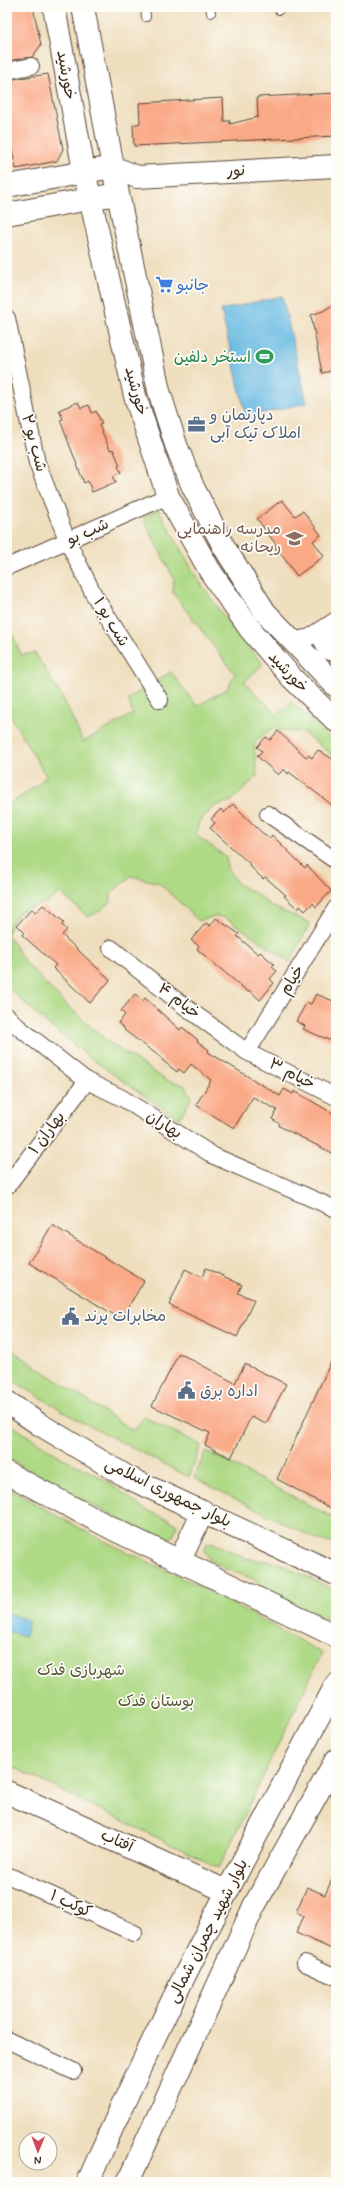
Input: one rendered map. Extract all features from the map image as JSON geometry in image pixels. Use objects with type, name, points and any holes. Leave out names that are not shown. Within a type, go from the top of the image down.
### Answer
[{"type":"street","name":"خورشید","points":[[54,7],[84,171],[92,199],[135,396],[168,496],[210,571],[250,630],[292,678],[336,721]]},
{"type":"street","name":"خورشید","points":[[82,7],[112,167],[159,391],[176,445],[193,487],[224,547],[266,612],[291,641],[336,686]]},
{"type":"street","points":[[7,71],[31,66]]},
{"type":"street","name":"نور","points":[[7,186],[112,167],[137,177],[336,166]]},
{"type":"street","points":[[7,214],[118,194],[137,177]]},
{"type":"street","name":"شب بو ۲","points":[[7,318],[37,463],[68,542]]},
{"type":"street","name":"شب بو","points":[[7,567],[68,542],[168,496]]},
{"type":"street","name":"شب بو ۱","points":[[68,542],[94,594],[160,700]]},
{"type":"street","points":[[291,641],[310,637],[331,624]]},
{"type":"street","points":[[331,624],[322,641],[327,651],[336,654]]},
{"type":"street","points":[[268,814],[336,861]]},
{"type":"street","name":"خیام","points":[[248,1052],[336,908]]},
{"type":"street","name":"خیام ۴","points":[[111,948],[180,1003],[248,1052]]},
{"type":"street","name":"بهاران","points":[[7,1016],[17,1026],[87,1081],[122,1098],[214,1156],[336,1209]]},
{"type":"street","name":"خیام ۳","points":[[248,1052],[336,1097]]},
{"type":"street","name":"بهاران ۱","points":[[7,1186],[87,1081]]},
{"type":"street","name":"بلوار جمهوری اسلامی","points":[[7,1402],[39,1424],[129,1478],[336,1574]]},
{"type":"street","points":[[7,1473],[114,1529],[336,1636]]},
{"type":"street","points":[[180,1560],[203,1511]]},
{"type":"street","name":"بلوار شهید چمران شمالی","points":[[88,2182],[123,2103],[226,1891],[336,1684]]},
{"type":"street","name":"بلوار شهید چمران شمالی","points":[[128,2182],[254,1906],[336,1760]]},
{"type":"street","name":"آفتاب","points":[[7,1792],[226,1891]]},
{"type":"street","name":"کوکب ۱","points":[[7,1875],[134,1933]]},
{"type":"street","points":[[305,1963],[336,1977]]},
{"type":"street","points":[[7,2040],[73,2071]]},
{"type":"lane","points":[[146,7],[146,17]]},
{"type":"green space","points":[[158,509],[197,578],[229,624],[263,664],[244,682],[278,715],[291,702],[336,744],[336,758],[304,733],[271,729],[254,743],[257,776],[232,801],[215,806],[199,821],[196,835],[226,857],[227,868],[238,884],[258,895],[271,906],[310,923],[290,962],[226,918],[215,916],[199,921],[159,883],[131,876],[111,893],[111,902],[100,911],[88,917],[60,893],[46,903],[21,911],[12,921],[7,934],[7,806],[39,784],[46,776],[7,710],[7,622],[21,655],[35,653],[65,702],[83,742],[133,714],[128,699],[171,672],[197,706],[227,689],[235,674],[173,593],[174,579],[143,518]]},
{"type":"green space","points":[[7,934],[25,962],[61,1000],[106,1040],[167,1081],[184,1085],[192,1097],[179,1119],[134,1089],[68,1040],[7,986]]},
{"type":"green space","points":[[7,1347],[133,1431],[144,1417],[201,1445],[189,1477],[78,1420],[7,1377]]},
{"type":"green space","points":[[7,1422],[59,1456],[106,1480],[146,1510],[168,1519],[177,1525],[173,1537],[162,1539],[142,1530],[82,1500],[7,1458]]},
{"type":"green space","points":[[206,1451],[336,1519],[336,1544],[318,1540],[194,1478]]},
{"type":"green space","name":"بوستان فدک","points":[[7,1488],[94,1536],[211,1592],[322,1653],[219,1868],[7,1764]]},
{"type":"green space","points":[[212,1542],[245,1558],[279,1563],[336,1591],[336,1616],[325,1618],[266,1593],[256,1580],[226,1569],[209,1559],[205,1551],[206,1544]]},
{"type":"water","name":"استخر دلفین","points":[[282,296],[307,403],[246,417],[221,310]]},
{"type":"water","points":[[7,1614],[29,1620],[25,1636],[7,1631]]},
{"type":"building","points":[[7,7],[33,7],[41,45],[32,57],[7,61]]},
{"type":"building","points":[[48,74],[63,149],[57,161],[16,169],[7,124],[7,80]]},
{"type":"building","points":[[336,93],[336,136],[134,146],[133,125],[140,123],[139,103],[223,98],[224,121],[230,121],[230,124],[258,117],[257,97]]},
{"type":"building","points":[[336,303],[336,370],[322,373],[311,315],[323,311]]},
{"type":"building","points":[[78,402],[81,408],[89,405],[92,413],[96,411],[102,424],[99,425],[110,450],[113,449],[120,465],[118,466],[121,472],[113,476],[116,482],[92,492],[88,481],[84,483],[60,420],[63,419],[59,410]]},
{"type":"building","name":"مدرسه راهنمایی ریحانه","points":[[282,500],[295,516],[303,511],[321,535],[313,541],[324,556],[297,576],[281,554],[277,553],[275,543],[257,519]]},
{"type":"building","points":[[278,731],[306,757],[308,755],[312,758],[318,750],[336,761],[336,808],[289,772],[288,774],[284,769],[278,775],[257,756],[262,751],[257,747],[266,737],[270,740]]},
{"type":"building","points":[[233,804],[261,832],[270,838],[272,835],[305,868],[307,865],[331,891],[316,907],[313,903],[305,911],[300,906],[298,909],[284,896],[286,895],[265,877],[263,879],[250,866],[251,865],[210,828],[215,823],[211,819],[221,809],[224,813]]},
{"type":"building","points":[[43,905],[64,922],[62,925],[67,930],[62,935],[110,980],[90,1003],[53,968],[56,965],[22,935],[24,932],[17,925],[32,909],[35,913]]},
{"type":"building","points":[[216,918],[239,934],[237,936],[258,954],[260,952],[274,964],[272,967],[277,971],[270,979],[274,983],[260,1000],[249,990],[248,992],[197,949],[199,946],[191,940],[206,923],[210,926]]},
{"type":"building","points":[[135,994],[143,1001],[145,998],[180,1030],[182,1027],[209,1050],[208,1052],[280,1096],[284,1089],[293,1094],[294,1091],[336,1115],[336,1155],[279,1126],[280,1124],[272,1119],[277,1110],[253,1097],[234,1128],[196,1105],[211,1080],[191,1064],[184,1073],[179,1069],[177,1072],[162,1060],[163,1059],[124,1030],[125,1029],[118,1023],[125,1015],[121,1011]]},
{"type":"building","points":[[316,994],[336,1002],[336,1043],[303,1029],[305,1026],[296,1021],[307,1002],[311,1004]]},
{"type":"building","points":[[52,1225],[144,1281],[121,1319],[29,1263]]},
{"type":"building","points":[[206,1268],[242,1285],[238,1293],[254,1300],[237,1337],[169,1305],[185,1269],[202,1277]]},
{"type":"building","points":[[336,1351],[336,1511],[277,1479]]},
{"type":"building","points":[[179,1353],[235,1383],[245,1364],[286,1384],[266,1424],[251,1417],[231,1458],[205,1445],[210,1433],[152,1406]]},
{"type":"building","points":[[336,1870],[336,1951],[296,1933],[304,1916],[296,1912],[307,1887],[325,1895]]},
{"type":"place","name":"جانبو","points":[[164,285]]},
{"type":"place","name":"استخر دلفین","points":[[264,357]]},
{"type":"place","name":"دپارتمان و املاک تیک آبی","points":[[197,424]]},
{"type":"place","name":"مدرسه راهنمایی ریحانه","points":[[294,538]]},
{"type":"place","name":"مخابرات پرند","points":[[71,1316]]},
{"type":"place","name":"اداره برق","points":[[187,1391]]},
{"type":"park label","name":"شهربازی فدک","points":[[81,1670]]}]
